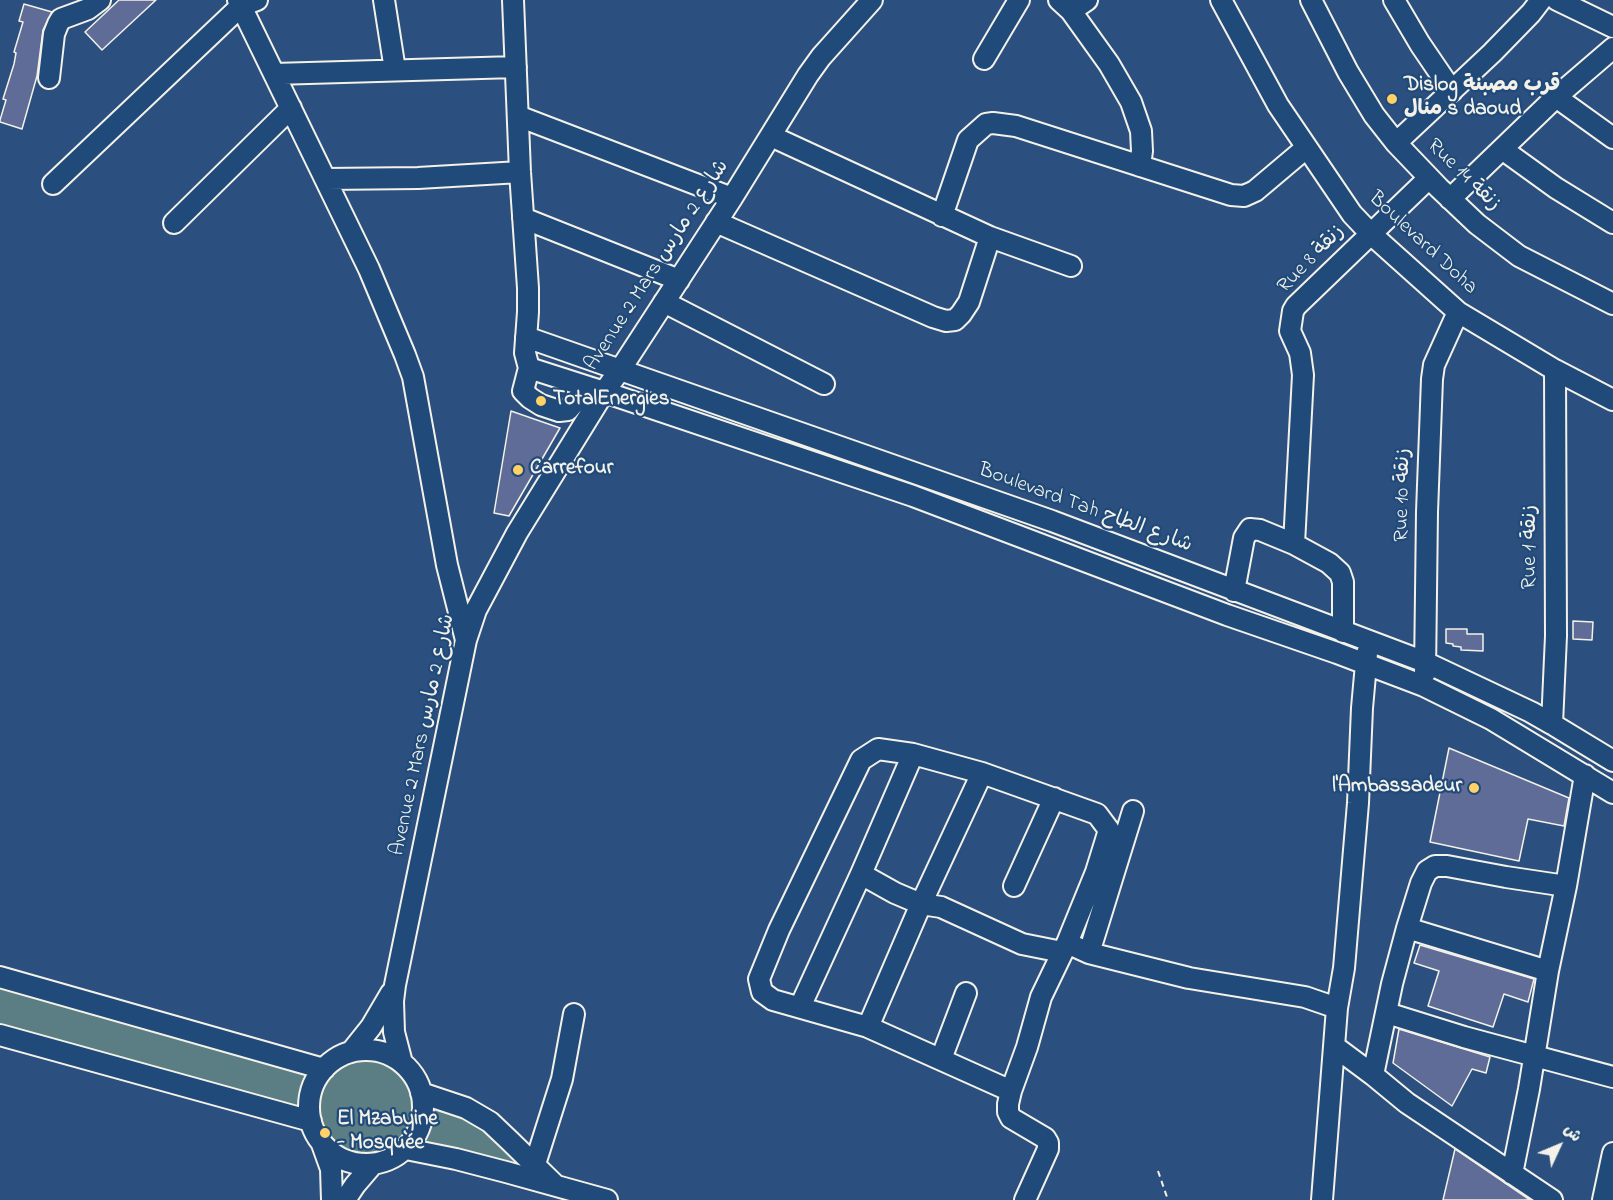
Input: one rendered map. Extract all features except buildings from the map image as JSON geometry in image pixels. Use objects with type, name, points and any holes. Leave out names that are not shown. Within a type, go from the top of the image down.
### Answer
[{"type":"street","points":[[49,78],[54,34],[61,19],[88,9],[100,0]]},
{"type":"street","points":[[384,0],[394,70]]},
{"type":"street","points":[[513,0],[520,172],[528,288],[525,353],[529,368],[523,391],[540,405],[559,411],[568,410],[596,389]]},
{"type":"street","name":"Avenue 2 Mars شارع 2 مارس","points":[[402,1064],[394,1032],[395,985],[466,640],[476,610],[596,389],[620,370],[732,198],[808,75],[872,0]]},
{"type":"street","points":[[984,59],[1019,0]]},
{"type":"street","points":[[1087,0],[1065,6],[1108,64],[1131,102],[1141,131],[1140,166]]},
{"type":"street","name":"Boulevard Doha","points":[[1221,0],[1278,105],[1352,213],[1371,234],[1458,312],[1555,370],[1613,400]]},
{"type":"street","name":"Rue 14 زنقة","points":[[1311,0],[1357,88],[1374,115],[1396,143],[1429,178],[1487,232],[1519,256],[1613,304]]},
{"type":"street","points":[[1394,0],[1452,91]]},
{"type":"street","points":[[1396,143],[1507,38],[1540,0]]},
{"type":"street","points":[[1557,0],[1613,27]]},
{"type":"street","points":[[53,184],[245,2],[274,74],[369,269],[413,377],[447,565],[466,640]]},
{"type":"street","points":[[1450,199],[1556,97],[1613,48]]},
{"type":"street","points":[[274,74],[516,67]]},
{"type":"street","points":[[1556,97],[1613,138]]},
{"type":"street","points":[[174,223],[291,108]]},
{"type":"street","points":[[518,116],[732,198]]},
{"type":"street","points":[[942,216],[968,140],[986,124],[1016,126],[1216,191],[1244,196],[1255,191],[1306,148]]},
{"type":"street","points":[[771,136],[990,237],[1071,266]]},
{"type":"street","points":[[1502,149],[1556,188],[1613,224]]},
{"type":"street","points":[[326,179],[418,178],[520,172]]},
{"type":"street","name":"Rue 8 زنقة","points":[[1294,544],[1304,375],[1300,353],[1290,331],[1291,318],[1296,306],[1429,178]]},
{"type":"street","points":[[523,218],[679,280]]},
{"type":"street","points":[[716,222],[946,321],[955,320],[969,302],[990,237]]},
{"type":"street","points":[[664,302],[824,384]]},
{"type":"street","name":"Rue 10 زنقة","points":[[1424,686],[1426,512],[1432,379],[1434,365],[1458,312]]},
{"type":"street","name":"Boulevard Tah شارع الطاح","points":[[526,337],[1052,521],[1425,662],[1552,724],[1613,761]]},
{"type":"street","points":[[529,368],[913,496],[1227,615],[1424,686],[1491,719],[1613,793]]},
{"type":"street","name":"Rue 1 زنقة","points":[[1552,724],[1556,636],[1555,370]]},
{"type":"street","points":[[1234,591],[1244,538],[1250,530],[1260,530],[1294,544],[1329,563],[1340,573],[1343,582],[1343,632]]},
{"type":"street","points":[[1322,1200],[1337,1008],[1344,968],[1358,803],[1362,708],[1368,641]]},
{"type":"street","points":[[1011,1091],[868,1027],[773,1000],[762,992],[759,979],[779,930],[861,760],[878,748],[913,754],[982,773],[1054,798],[1097,814],[1108,830],[1096,872],[1041,998],[1011,1091],[1009,1115],[1013,1120],[1045,1138],[1048,1143],[1048,1149],[1025,1200]]},
{"type":"street","points":[[801,1007],[913,754]]},
{"type":"street","points":[[868,1027],[921,904],[982,773]]},
{"type":"street","points":[[1512,1174],[1586,776]]},
{"type":"street","points":[[1014,886],[1054,798]]},
{"type":"street","points":[[1089,953],[1133,811]]},
{"type":"street","points":[[1373,1075],[1392,984],[1407,928],[1427,871],[1435,866],[1460,867],[1566,886]]},
{"type":"street","points":[[861,874],[921,904],[941,907],[1022,944],[1089,953],[1189,978],[1305,997],[1337,1008]]},
{"type":"street","points":[[1407,928],[1548,971]]},
{"type":"street","points":[[0,977],[324,1069]]},
{"type":"street","name":"Avenue 2 Mars شارع 2 مارس","points":[[351,1052],[376,1020],[395,985]]},
{"type":"street","points":[[941,1059],[966,993]]},
{"type":"street","points":[[1387,1013],[1534,1057],[1613,1077]]},
{"type":"street","points":[[535,1164],[562,1079],[574,1014]]},
{"type":"street","points":[[0,1035],[310,1121]]},
{"type":"street","points":[[1334,1046],[1407,1103],[1552,1200]]},
{"type":"street","points":[[322,1143],[336,1156],[354,1163],[373,1164],[391,1159],[406,1149],[421,1123],[423,1105],[417,1082],[410,1072],[393,1057],[372,1051],[351,1052],[341,1056],[324,1069],[316,1079],[310,1092],[308,1107],[310,1121],[322,1143],[331,1169],[332,1200]]},
{"type":"street","points":[[421,1093],[454,1103],[478,1115],[501,1131],[556,1186]]},
{"type":"street","points":[[406,1149],[486,1166],[608,1200]]},
{"type":"street","points":[[1603,1200],[1613,1153]]},
{"type":"street","points":[[345,1200],[373,1164]]},
{"type":"path","points":[[1158,1171],[1168,1200]]},
{"type":"green space","points":[[0,983],[315,1075],[306,1100],[306,1116],[0,1030]]},
{"type":"green space","points":[[366,1056],[385,1060],[400,1071],[411,1086],[415,1105],[411,1124],[400,1139],[385,1150],[366,1154],[347,1150],[332,1139],[321,1124],[317,1105],[321,1086],[332,1071],[347,1060]]},
{"type":"green space","points":[[426,1100],[487,1127],[543,1179],[412,1147],[423,1128],[427,1114]]},
{"type":"place","name":"Dislog قرب مصبنة منال s daoud","points":[[1392,99]]},
{"type":"place","name":"TotalEnergies","points":[[541,401]]},
{"type":"place","name":"Carrefour","points":[[518,470]]},
{"type":"place","name":"l'Ambassadeur","points":[[1474,788]]},
{"type":"place","name":"El Mzabyine - Mosquée","points":[[325,1133]]}]
